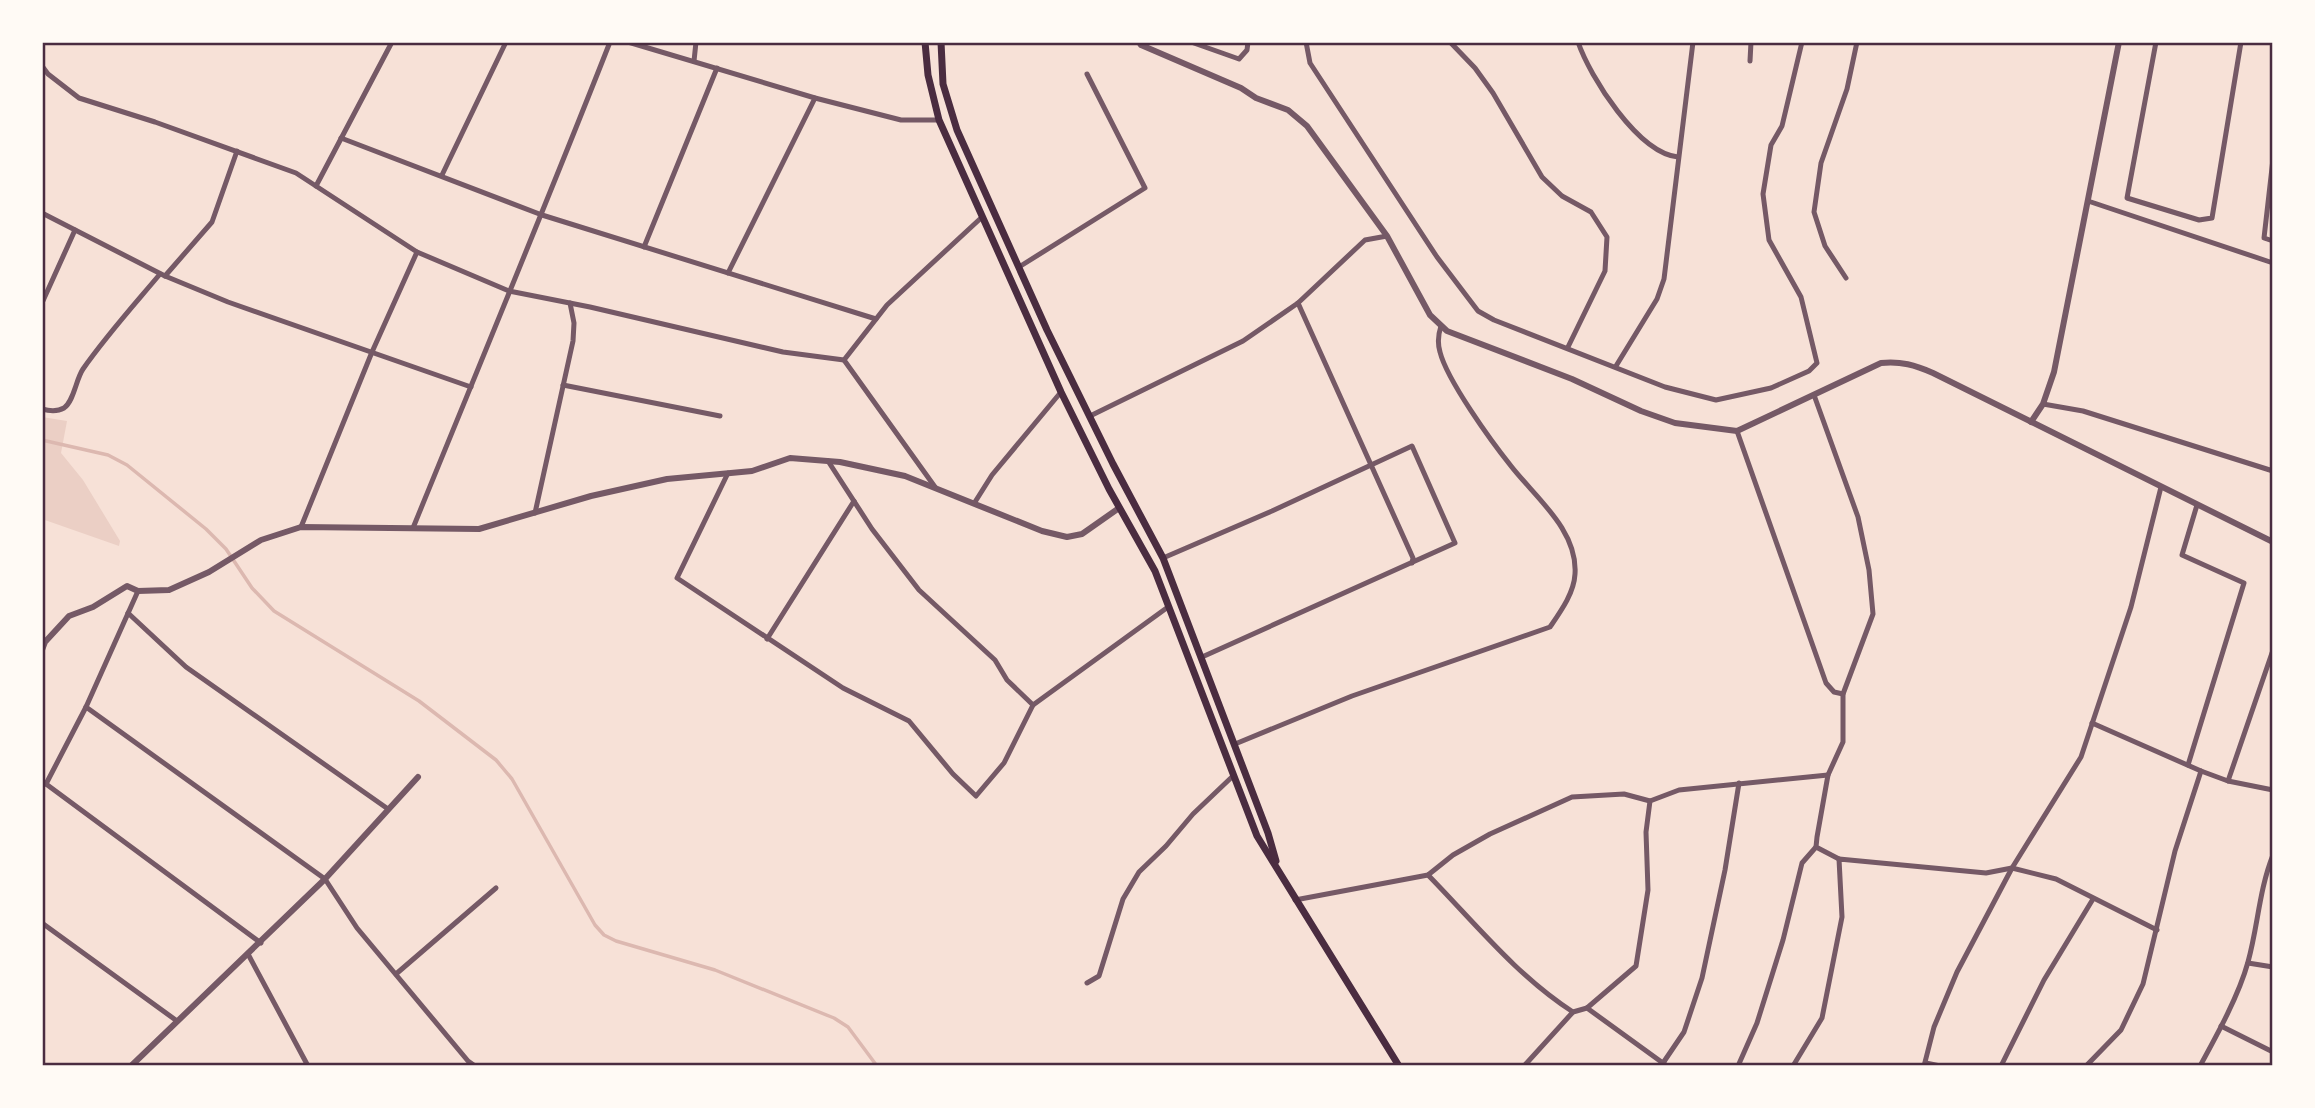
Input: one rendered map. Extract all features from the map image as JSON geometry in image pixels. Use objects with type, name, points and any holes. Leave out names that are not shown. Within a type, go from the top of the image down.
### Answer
[{"type":"main road","points":[[925,42],[928,75],[939,120],[1061,392],[1119,508],[1149,558],[1257,836],[1399,1066]]},
{"type":"main road","points":[[941,42],[943,84],[950,110],[1019,267],[1131,499],[1163,558],[1269,833],[1278,869]]},
{"type":"main road","points":[[1119,508],[1131,499]]},
{"type":"street","points":[[316,186],[392,42]]},
{"type":"street","points":[[442,175],[506,42]]},
{"type":"street","points":[[413,528],[610,42]]},
{"type":"street","points":[[628,42],[815,99],[901,120],[939,120]]},
{"type":"street","points":[[694,61],[696,42]]},
{"type":"street","points":[[1139,42],[1141,46],[1163,57],[1241,88],[1272,106],[1288,110],[1307,126],[1387,236],[1430,315],[1447,331],[1572,379],[1641,411],[1675,423],[1737,431],[1881,363],[1895,361],[1912,364],[2273,542]]},
{"type":"street","points":[[1193,43],[1239,59],[1247,50],[1248,42]]},
{"type":"street","points":[[1306,42],[1310,63],[1333,101],[1437,257],[1478,311],[1494,320],[1665,387],[1716,400],[1771,388],[1808,371],[1817,363],[1801,297],[1769,240],[1763,194],[1771,145],[1782,126],[1802,42]]},
{"type":"street","points":[[1450,42],[1475,68],[1493,93],[1542,177],[1562,196],[1591,212],[1607,237],[1605,271],[1568,347]]},
{"type":"street","points":[[1578,42],[1600,88],[1623,118],[1659,151],[1678,157]]},
{"type":"street","points":[[1616,366],[1657,299],[1664,279],[1693,42]]},
{"type":"street","points":[[1750,61],[1751,42]]},
{"type":"street","points":[[1846,278],[1825,246],[1814,212],[1821,163],[1847,89],[1857,42]]},
{"type":"street","points":[[2031,422],[2043,404],[2054,372],[2119,42]]},
{"type":"street","points":[[2157,42],[2127,198],[2199,220],[2212,218],[2241,42]]},
{"type":"street","points":[[42,66],[79,98],[237,150],[296,173],[417,252],[509,291],[783,352],[844,360],[935,487]]},
{"type":"street","points":[[644,247],[716,68]]},
{"type":"street","points":[[1019,267],[1145,188],[1087,74]]},
{"type":"street","points":[[728,273],[815,99]]},
{"type":"street","points":[[341,138],[542,215],[876,319]]},
{"type":"street","points":[[42,410],[64,408],[70,400],[76,379],[92,357],[162,275],[212,222],[237,150]]},
{"type":"street","points":[[2273,159],[2264,238],[2273,241]]},
{"type":"street","points":[[2088,201],[2273,262]]},
{"type":"street","points":[[42,213],[162,275],[228,302],[471,387]]},
{"type":"street","points":[[844,360],[887,305],[981,218]]},
{"type":"street","points":[[42,303],[75,230]]},
{"type":"street","points":[[1090,416],[1242,341],[1298,303],[1365,240],[1387,236]]},
{"type":"street","points":[[301,527],[372,352],[417,252]]},
{"type":"street","points":[[535,513],[573,341],[574,323],[570,303]]},
{"type":"street","points":[[1298,303],[1413,558],[1412,563]]},
{"type":"street","points":[[1235,744],[1352,696],[1550,627],[1566,602],[1576,575],[1573,548],[1563,529],[1509,464],[1459,391],[1440,354],[1437,337],[1441,326]]},
{"type":"street","points":[[563,385],[720,416]]},
{"type":"street","points":[[975,502],[992,475],[1061,392]]},
{"type":"street","points":[[1738,1066],[1757,1023],[1783,940],[1802,863],[1816,847],[1828,775],[1843,742],[1843,694],[1873,614],[1869,570],[1858,517],[1814,395]]},
{"type":"street","points":[[2043,404],[2083,411],[2273,471]]},
{"type":"street","points":[[1737,431],[1826,683],[1834,692],[1843,694]]},
{"type":"street","points":[[1163,558],[1412,446],[1455,543],[1202,657]]},
{"type":"street","points":[[42,650],[45,642],[69,616],[93,607],[127,586],[138,591],[169,590],[209,572],[250,546],[301,527],[480,529],[591,496],[667,479],[752,471],[790,458],[828,461],[905,476],[1042,531],[1067,537],[1082,534],[1119,508]]},
{"type":"street","points":[[828,461],[872,529],[919,590],[995,660],[1007,681],[1033,705]]},
{"type":"street","points":[[728,473],[677,578],[843,688],[909,721],[953,774],[976,796],[1004,763],[1033,705],[1168,607]]},
{"type":"street","points":[[1940,1066],[1925,1065],[1934,1027],[1957,972],[2012,868],[2081,757],[2131,607],[2161,487]]},
{"type":"street","points":[[767,639],[854,501]]},
{"type":"street","points":[[2188,765],[2244,583],[2182,555],[2197,505]]},
{"type":"street","points":[[138,591],[86,707],[44,783],[261,943]]},
{"type":"street","points":[[128,613],[186,667],[388,809]]},
{"type":"street","points":[[2228,781],[2273,650]]},
{"type":"street","points":[[86,707],[324,880],[357,928],[475,1066]]},
{"type":"street","points":[[2092,723],[2228,781],[2273,790]]},
{"type":"street","points":[[2086,1066],[2121,1030],[2143,984],[2175,850],[2201,771]]},
{"type":"street","points":[[1087,983],[1099,976],[1123,899],[1139,872],[1234,775]]},
{"type":"street","points":[[1295,900],[1427,875],[1453,855],[1490,834],[1572,797],[1624,794],[1650,802],[1679,790],[1828,775]]},
{"type":"street","points":[[131,1066],[324,880],[418,778]]},
{"type":"street","points":[[1587,1008],[1665,1065],[1684,1032],[1702,978],[1725,870],[1739,783]]},
{"type":"street","points":[[1524,1066],[1573,1013],[1587,1008],[1636,966],[1648,890],[1646,832],[1650,802]]},
{"type":"street","points":[[1816,847],[1839,859],[1986,873],[2012,868],[2056,879],[2157,930]]},
{"type":"street","points":[[2200,1066],[2221,1027],[2248,963],[2265,875],[2273,856]]},
{"type":"street","points":[[1793,1066],[1822,1018],[1842,917],[1839,859]]},
{"type":"street","points":[[1427,875],[1487,939],[1573,1013]]},
{"type":"street","points":[[396,974],[496,888]]},
{"type":"street","points":[[2001,1066],[2044,980],[2093,899]]},
{"type":"street","points":[[42,923],[177,1021]]},
{"type":"street","points":[[248,954],[308,1066]]},
{"type":"street","points":[[2248,963],[2273,967]]},
{"type":"street","points":[[2221,1027],[2273,1052]]},
{"type":"shaded area","points":[[42,417],[67,421],[61,453],[83,480],[120,541],[119,546],[42,519]]},
{"type":"waterway","points":[[42,440],[108,455],[127,465],[206,529],[226,549],[252,588],[274,611],[419,701],[496,760],[512,779],[595,925],[604,935],[616,941],[715,970],[834,1018],[848,1027],[877,1066]]}]
